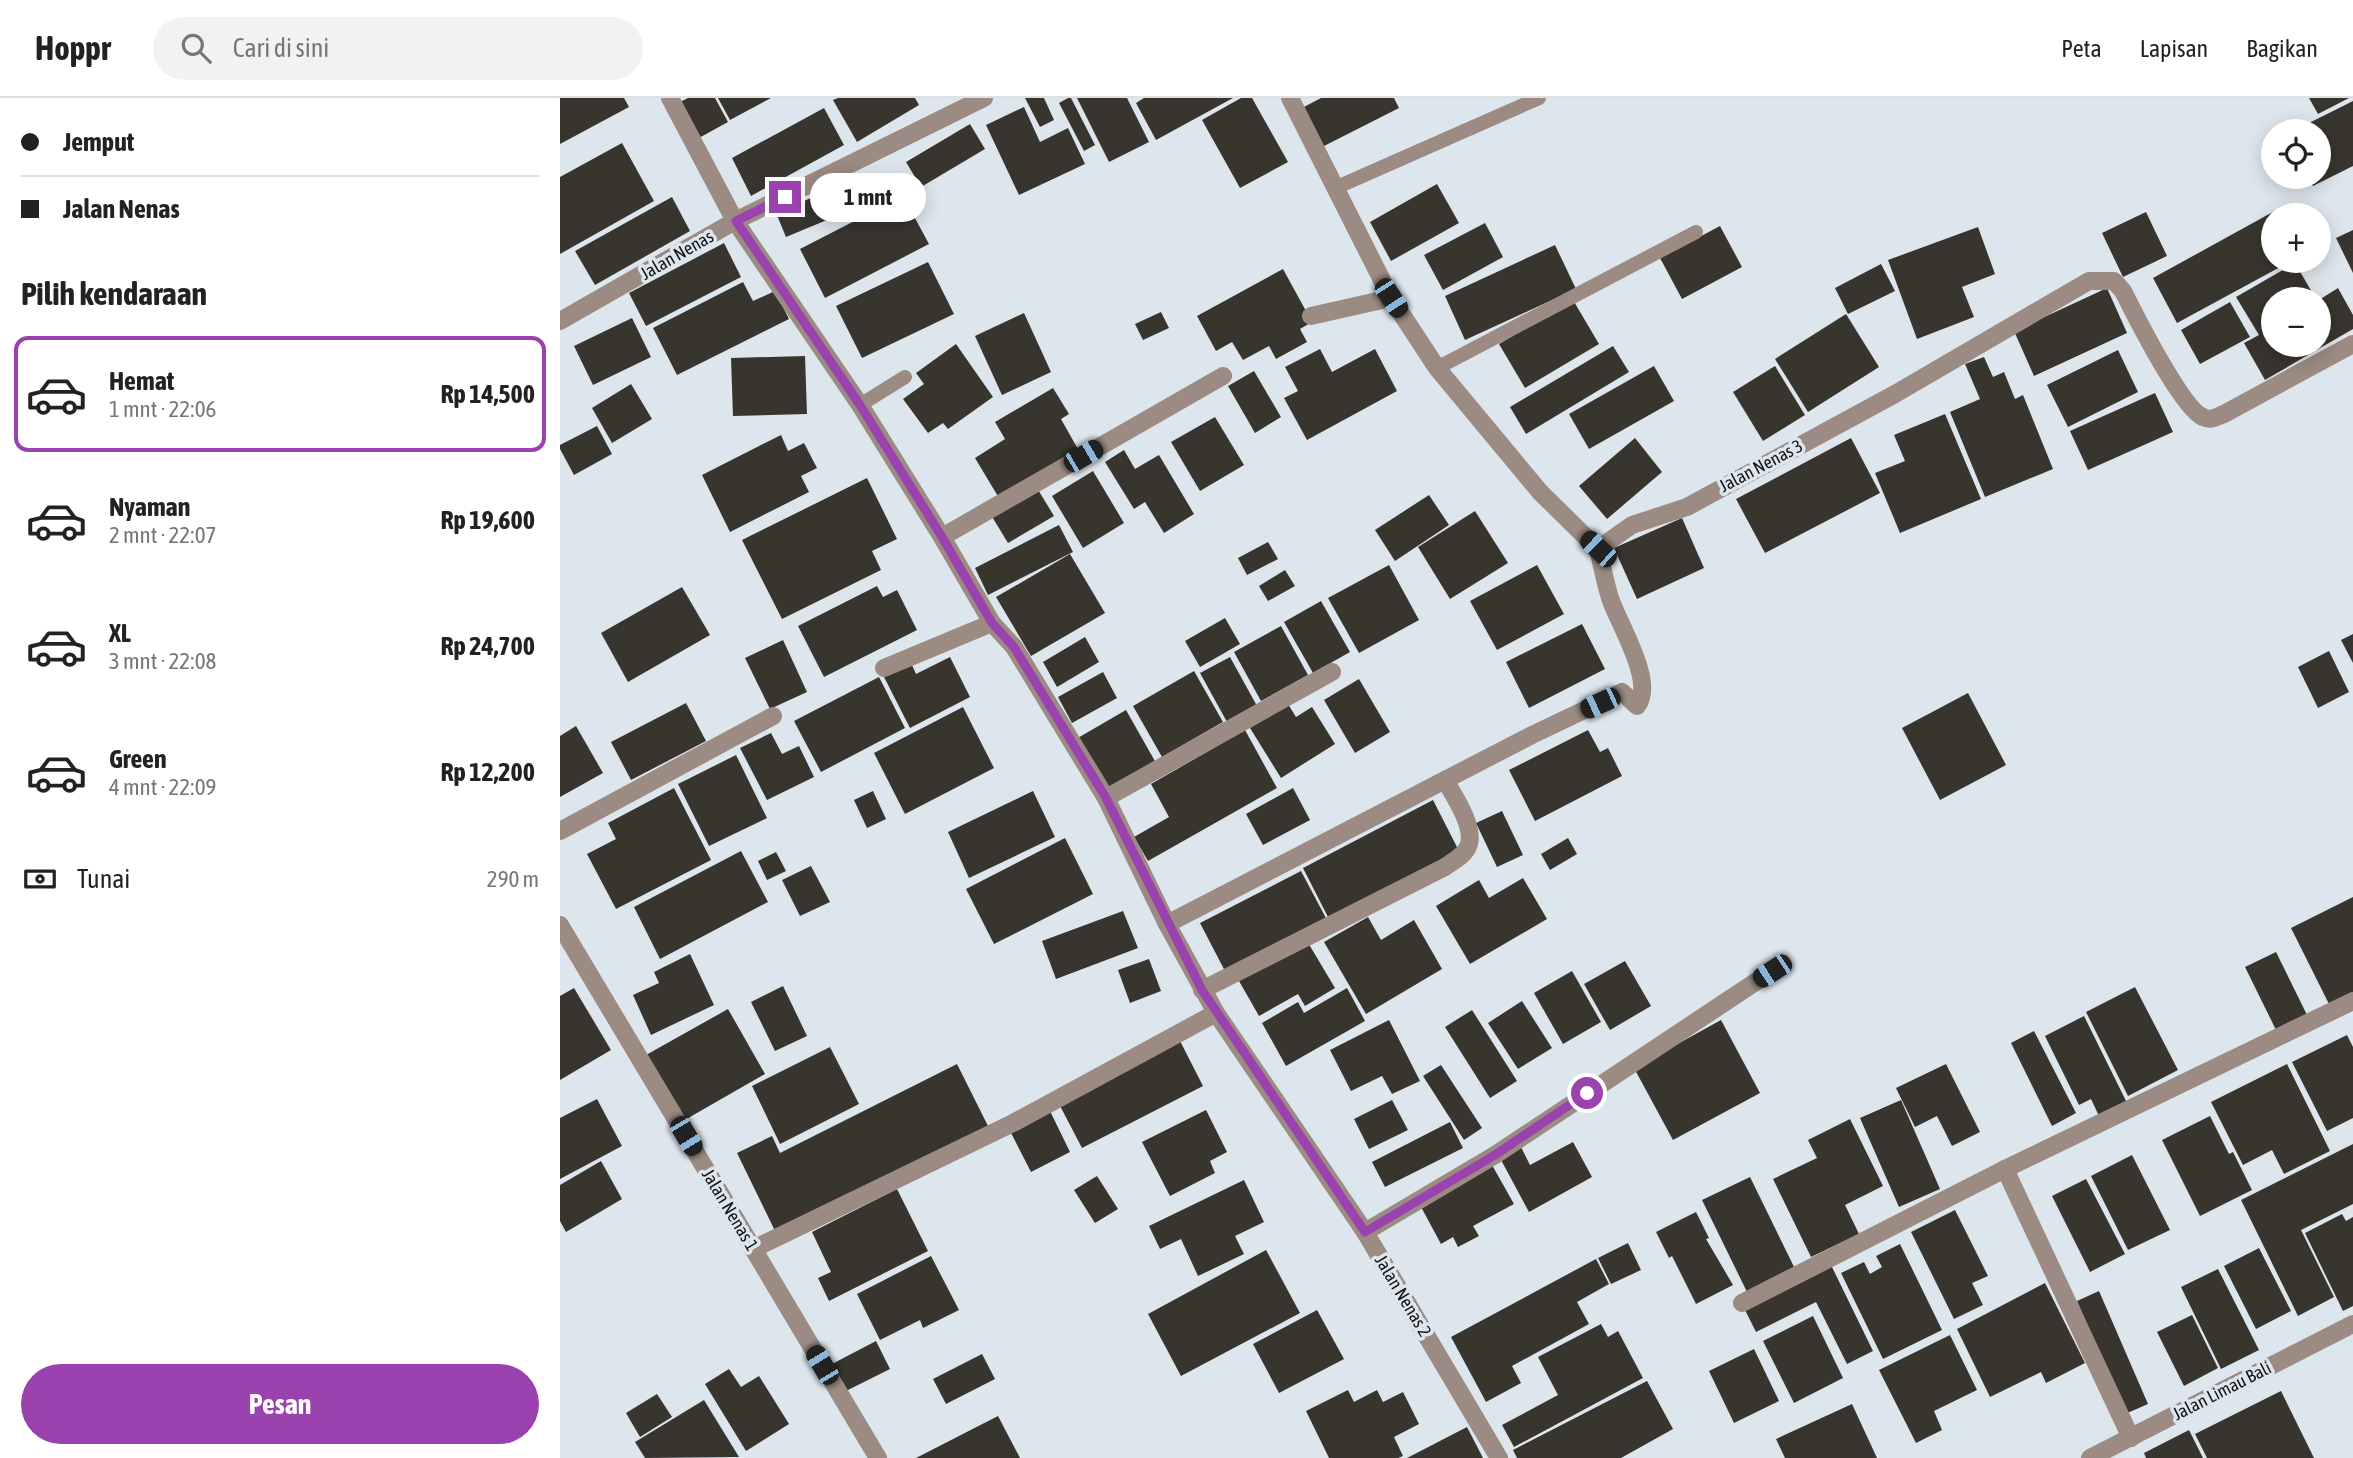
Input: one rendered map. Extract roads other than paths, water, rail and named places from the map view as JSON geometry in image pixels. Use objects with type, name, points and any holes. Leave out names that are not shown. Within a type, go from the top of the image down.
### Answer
[{"type":"street","name":"Jalan Nenas 2","points":[[670,98],[736,221],[860,405],[992,623],[1014,647],[1106,798],[1167,924],[1216,1013],[1365,1232],[1499,1458]]},
{"type":"street","name":"Jalan Nenas","points":[[560,321],[736,221],[984,98]]},
{"type":"street","points":[[1167,924],[1532,735],[1622,692],[1637,706],[1643,695],[1640,677],[1610,598],[1598,549],[1540,492],[1437,368],[1391,298],[1290,98]]},
{"type":"street","name":"Jalan Nenas 3","points":[[1598,549],[1632,525],[1686,506],[1895,394],[2089,281],[2114,281],[2123,292],[2176,387],[2200,417],[2211,419],[2224,414],[2353,344]]},
{"type":"street","points":[[1311,316],[1391,298]]},
{"type":"street","points":[[942,537],[1223,376]]},
{"type":"street","points":[[884,668],[992,623]]},
{"type":"street","points":[[1106,798],[1332,672]]},
{"type":"street","points":[[560,831],[773,716]]},
{"type":"street","points":[[1202,990],[1445,867],[1462,855],[1469,843],[1467,820],[1446,780]]},
{"type":"street","name":"Jalan Nenas 1","points":[[560,925],[878,1458]]},
{"type":"street","points":[[1365,1232],[1495,1155],[1772,971]]},
{"type":"street","points":[[1742,1303],[2005,1169],[2353,1001]]},
{"type":"street","points":[[753,1249],[1013,1123],[1216,1013]]},
{"type":"street","points":[[2005,1169],[2130,1438]]},
{"type":"street","name":"Jalan Limau Bali","points":[[2090,1458],[2353,1324]]},
{"type":"lane","points":[[1335,188],[1539,98]]},
{"type":"lane","points":[[1437,368],[1696,232]]},
{"type":"lane","points":[[860,405],[905,377]]}]
